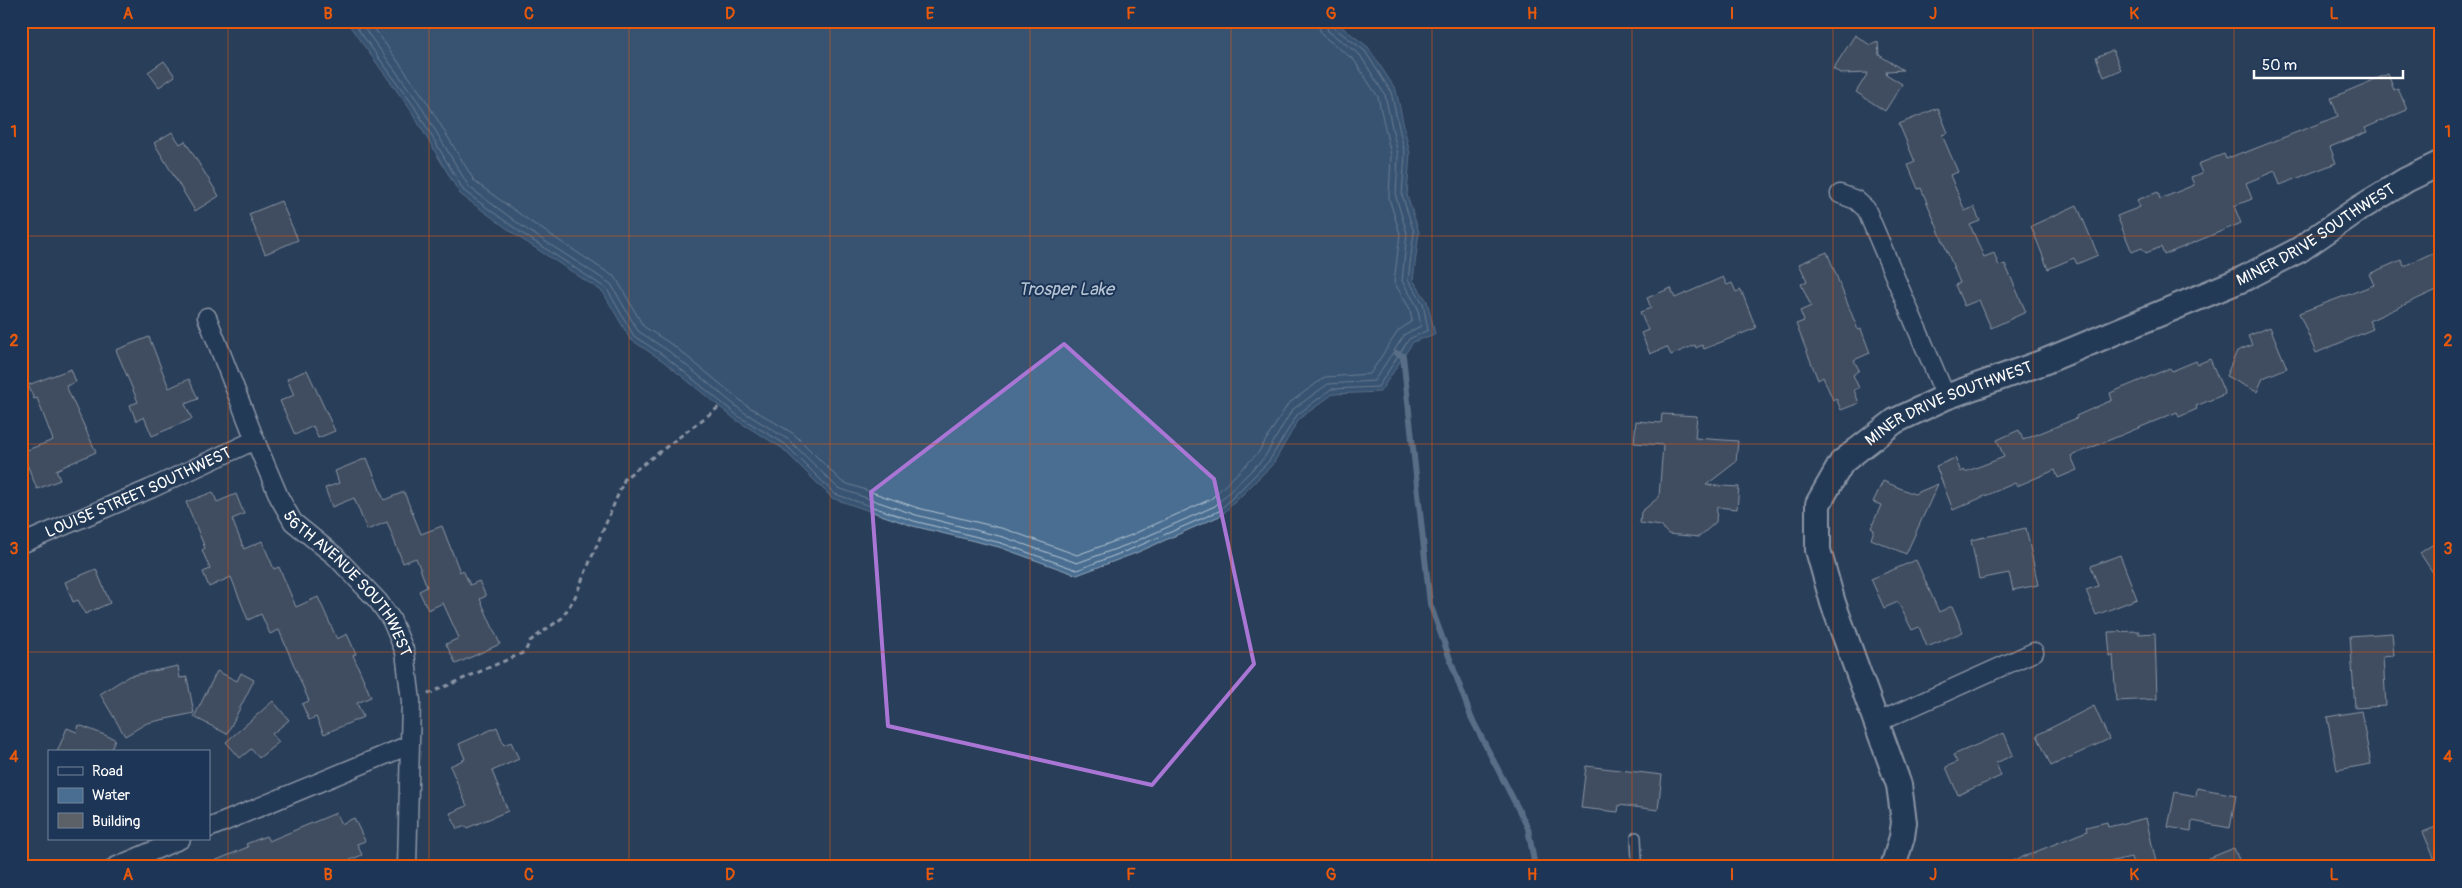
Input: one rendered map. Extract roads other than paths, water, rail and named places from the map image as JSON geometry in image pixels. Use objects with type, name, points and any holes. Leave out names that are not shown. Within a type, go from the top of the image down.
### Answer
[{"type":"street","name":"MINER DRIVE SOUTHWEST","points":[[1893,867],[1902,837],[1903,805],[1894,768],[1833,603],[1818,550],[1818,504],[1842,462],[1895,421],[1946,397],[2041,363],[2243,279],[2299,250],[2406,180],[2441,163]]},
{"type":"street","points":[[1840,194],[1856,200],[1866,209],[1946,397]]},
{"type":"street","name":"56TH AVENUE SOUTHWEST","points":[[207,317],[255,440],[279,497],[293,522],[335,556],[378,601],[392,619],[405,652],[411,701],[407,867]]},
{"type":"street","name":"LOUISE STREET SOUTHWEST","points":[[21,544],[150,489],[255,440]]},
{"type":"street","points":[[1876,723],[2034,652]]},
{"type":"street","points":[[210,828],[409,745]]},
{"type":"street","points":[[115,867],[179,840]]},
{"type":"lane","points":[[1636,836],[1637,860],[1640,867]]},
{"type":"water","name":"Trosper Lake","points":[[346,21],[1334,21],[1368,47],[1396,90],[1410,154],[1407,195],[1419,232],[1413,280],[1427,301],[1435,334],[1413,342],[1380,392],[1333,394],[1299,419],[1273,464],[1222,515],[1136,553],[1077,575],[999,547],[913,526],[832,498],[782,448],[736,420],[663,361],[630,339],[603,292],[520,238],[460,194],[410,109]]},
{"type":"waterway","points":[[1396,353],[1403,356],[1430,604],[1471,717],[1528,828],[1535,867]]}]
